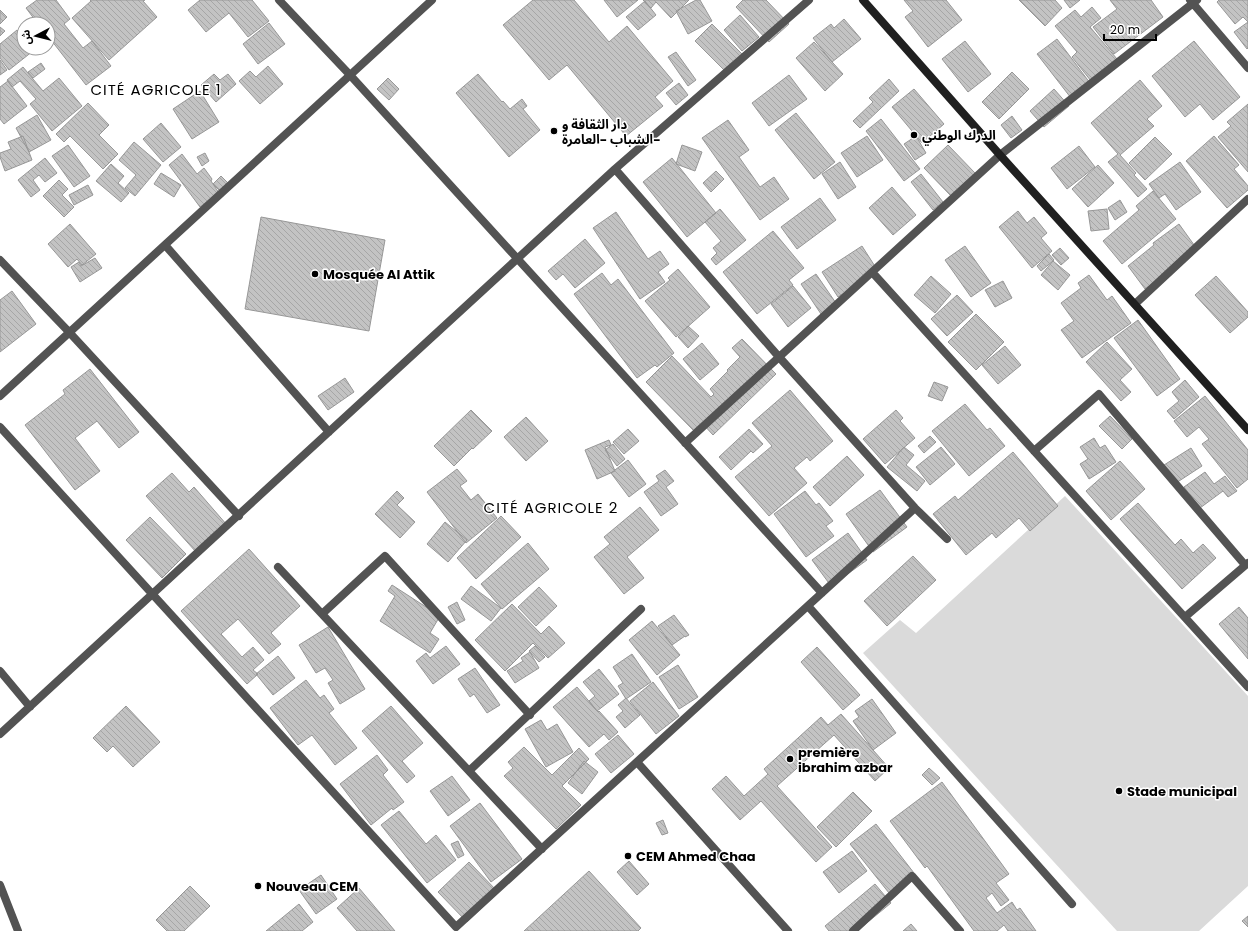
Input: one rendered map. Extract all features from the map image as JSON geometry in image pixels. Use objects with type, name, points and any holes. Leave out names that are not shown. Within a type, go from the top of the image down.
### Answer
[{"type":"main road","points":[[863,0],[1248,430]]},
{"type":"street","points":[[279,0],[350,75],[822,593]]},
{"type":"street","points":[[0,396],[432,0]]},
{"type":"street","points":[[0,734],[616,170],[809,0]]},
{"type":"street","points":[[685,443],[1000,154],[1193,1],[1248,68]]},
{"type":"street","points":[[616,170],[779,357],[916,508],[948,539]]},
{"type":"street","points":[[1135,304],[1248,200]]},
{"type":"street","points":[[165,245],[330,432]]},
{"type":"street","points":[[0,260],[70,332],[239,516]]},
{"type":"street","points":[[872,272],[1248,687]]},
{"type":"street","points":[[1034,451],[1099,394],[1246,564],[1185,617]]},
{"type":"street","points":[[0,427],[456,927],[916,508]]},
{"type":"street","points":[[322,614],[385,556],[530,714]]},
{"type":"street","points":[[278,568],[542,849]]},
{"type":"street","points":[[808,606],[1072,904]]},
{"type":"street","points":[[469,771],[641,609]]},
{"type":"street","points":[[0,671],[30,707]]},
{"type":"street","points":[[637,762],[788,931]]},
{"type":"street","points":[[853,931],[912,876],[960,931]]},
{"type":"street","points":[[0,885],[18,931]]},
{"type":"shaded area","name":"Stade municipal","points":[[1065,496],[1248,696],[1248,886],[1199,931],[1117,931],[863,653],[900,620],[916,633]]},
{"type":"building","points":[[37,0],[56,0],[70,19],[64,24],[83,48],[92,41],[111,66],[86,85],[56,46],[56,16],[32,16],[26,8]]},
{"type":"building","points":[[90,0],[145,0],[143,1],[157,17],[109,60],[72,18],[91,1]]},
{"type":"building","points":[[200,0],[252,0],[269,21],[248,37],[229,13],[206,32],[188,10]]},
{"type":"building","points":[[533,0],[574,0],[609,42],[627,26],[673,81],[655,97],[663,106],[626,136],[567,65],[549,80],[503,25]]},
{"type":"building","points":[[604,0],[638,0],[617,17]]},
{"type":"building","points":[[643,0],[689,0],[671,18],[656,2],[651,8]]},
{"type":"building","points":[[696,0],[700,0],[712,21],[688,34],[676,11]]},
{"type":"building","points":[[743,0],[766,0],[789,24],[769,42],[736,7]]},
{"type":"building","points":[[904,0],[946,0],[962,20],[928,47],[905,17],[913,11]]},
{"type":"building","points":[[1019,0],[1055,0],[1062,8],[1045,26]]},
{"type":"building","points":[[1064,0],[1080,0],[1070,8]]},
{"type":"building","points":[[1110,0],[1151,0],[1163,17],[1114,54],[1093,27],[1117,9]]},
{"type":"building","points":[[1219,0],[1248,0],[1248,22],[1243,17],[1235,24],[1217,2]]},
{"type":"building","points":[[645,1],[656,15],[638,30],[626,17]]},
{"type":"building","points":[[1092,7],[1101,18],[1090,27],[1117,59],[1091,81],[1072,57],[1077,52],[1055,26],[1075,10],[1081,17]]},
{"type":"building","points":[[0,10],[7,17],[0,24]]},
{"type":"building","points":[[740,15],[759,37],[742,51],[724,30]]},
{"type":"building","points":[[844,19],[861,39],[832,62],[813,38],[831,24],[834,28]]},
{"type":"building","points":[[1248,22],[1248,48],[1247,49],[1234,32]]},
{"type":"building","points":[[269,23],[285,44],[258,64],[243,44]]},
{"type":"building","points":[[712,24],[745,57],[728,74],[695,41]]},
{"type":"building","points":[[0,27],[5,31],[0,36]]},
{"type":"building","points":[[16,31],[16,56],[27,56],[9,70],[0,58],[0,44]]},
{"type":"building","points":[[1057,39],[1090,83],[1071,98],[1037,54]]},
{"type":"building","points":[[965,41],[991,74],[968,92],[942,59]]},
{"type":"building","points":[[1194,41],[1240,97],[1213,120],[1200,104],[1185,117],[1152,76]]},
{"type":"building","points":[[814,42],[843,74],[825,91],[796,58]]},
{"type":"building","points":[[676,52],[696,80],[688,86],[668,57]]},
{"type":"building","points":[[0,60],[7,70],[0,75]]},
{"type":"building","points":[[41,63],[45,69],[33,78],[28,72]]},
{"type":"building","points":[[268,66],[283,84],[260,104],[239,81],[250,71],[256,77]]},
{"type":"building","points":[[23,67],[43,91],[59,78],[82,106],[52,131],[30,104],[36,99],[20,81],[12,87],[7,80]]},
{"type":"building","points":[[1012,72],[1029,89],[999,119],[982,102]]},
{"type":"building","points":[[214,74],[220,80],[228,74],[236,84],[216,102],[201,85]]},
{"type":"building","points":[[478,74],[510,109],[522,99],[527,106],[523,109],[540,130],[509,157],[456,93]]},
{"type":"building","points":[[789,75],[807,99],[769,126],[752,103]]},
{"type":"building","points":[[388,78],[399,89],[389,100],[377,89]]},
{"type":"building","points":[[889,79],[899,91],[860,128],[853,121],[873,102],[869,98]]},
{"type":"building","points":[[1140,80],[1162,106],[1147,119],[1154,126],[1120,155],[1136,173],[1134,175],[1147,189],[1138,197],[1108,162],[1118,154],[1091,123]]},
{"type":"building","points":[[8,81],[27,106],[4,124],[0,119],[0,87]]},
{"type":"building","points":[[679,83],[688,95],[676,105],[666,93]]},
{"type":"building","points":[[914,89],[944,124],[922,143],[892,107]]},
{"type":"building","points":[[1054,89],[1069,106],[1044,127],[1030,111]]},
{"type":"building","points":[[200,91],[219,122],[192,139],[173,109]]},
{"type":"building","points":[[88,103],[109,125],[99,135],[118,154],[103,169],[70,136],[64,142],[56,134]]},
{"type":"building","points":[[1248,104],[1248,172],[1218,137],[1231,126],[1227,122]]},
{"type":"building","points":[[796,113],[835,162],[814,179],[775,130]]},
{"type":"building","points":[[37,115],[51,140],[29,152],[16,128]]},
{"type":"building","points":[[1012,116],[1022,130],[1011,138],[1001,125]]},
{"type":"building","points":[[881,119],[920,169],[904,181],[866,131]]},
{"type":"building","points":[[728,120],[749,150],[739,157],[760,187],[774,177],[789,199],[760,220],[702,138]]},
{"type":"building","points":[[161,123],[181,147],[163,162],[143,139]]},
{"type":"building","points":[[23,136],[32,160],[5,171],[0,153],[11,149],[8,142]]},
{"type":"building","points":[[867,136],[883,160],[857,177],[841,153]]},
{"type":"building","points":[[916,136],[926,153],[915,160],[904,144]]},
{"type":"building","points":[[1214,136],[1239,165],[1234,169],[1248,186],[1248,190],[1227,208],[1186,161]]},
{"type":"building","points":[[1155,137],[1172,154],[1145,180],[1129,163]]},
{"type":"building","points":[[134,142],[161,165],[135,196],[125,188],[136,175],[119,160]]},
{"type":"building","points":[[68,145],[90,176],[74,187],[52,156]]},
{"type":"building","points":[[682,145],[702,152],[695,171],[676,164]]},
{"type":"building","points":[[948,145],[975,173],[951,196],[924,168]]},
{"type":"building","points":[[1079,146],[1095,167],[1067,189],[1051,168]]},
{"type":"building","points":[[205,153],[209,161],[202,166],[197,157]]},
{"type":"building","points":[[182,154],[197,174],[204,168],[212,179],[211,181],[219,193],[200,207],[169,165]]},
{"type":"building","points":[[45,158],[57,173],[45,182],[39,175],[33,180],[40,190],[31,197],[18,180]]},
{"type":"building","points":[[672,158],[716,213],[687,237],[643,182]]},
{"type":"building","points":[[840,162],[856,187],[838,199],[822,174]]},
{"type":"building","points":[[1180,162],[1201,192],[1176,210],[1165,194],[1159,198],[1149,184]]},
{"type":"building","points":[[111,164],[124,176],[118,183],[129,193],[121,202],[96,181]]},
{"type":"building","points":[[1098,165],[1114,183],[1088,207],[1072,189]]},
{"type":"building","points":[[716,171],[724,179],[711,192],[703,183]]},
{"type":"building","points":[[161,173],[181,185],[174,197],[154,184]]},
{"type":"building","points":[[921,174],[943,202],[933,210],[911,182]]},
{"type":"building","points":[[221,176],[230,185],[222,193],[213,184]]},
{"type":"building","points":[[59,180],[68,189],[62,195],[74,207],[64,217],[43,196]]},
{"type":"building","points":[[88,185],[93,195],[74,205],[69,195]]},
{"type":"building","points":[[892,187],[916,215],[893,235],[869,208]]},
{"type":"building","points":[[1153,191],[1176,219],[1122,264],[1103,241],[1139,210],[1136,206]]},
{"type":"building","points":[[820,198],[836,220],[797,249],[781,227]]},
{"type":"building","points":[[1120,200],[1127,212],[1115,220],[1108,208]]},
{"type":"building","points":[[720,209],[746,240],[716,265],[711,259],[717,253],[713,248],[721,241],[705,222]]},
{"type":"building","points":[[1107,209],[1109,229],[1091,231],[1088,211]]},
{"type":"building","points":[[1018,211],[1027,223],[1034,217],[1047,233],[1041,238],[1052,251],[1032,268],[999,227]]},
{"type":"building","points":[[616,212],[648,259],[660,251],[669,264],[658,272],[665,282],[640,299],[593,228]]},
{"type":"building","name":"Mosquée Al Attik","points":[[261,217],[385,240],[369,331],[245,309]]},
{"type":"building","points":[[70,224],[96,254],[82,265],[77,259],[68,267],[48,244]]},
{"type":"building","points":[[1179,224],[1197,249],[1145,289],[1128,266],[1154,245],[1153,243]]},
{"type":"building","points":[[773,231],[804,268],[789,280],[793,285],[757,314],[723,272]]},
{"type":"building","points":[[585,239],[605,263],[575,288],[563,274],[556,280],[548,271]]},
{"type":"building","points":[[862,246],[878,271],[838,297],[822,272]]},
{"type":"building","points":[[965,246],[991,283],[971,297],[945,260]]},
{"type":"building","points":[[1060,248],[1069,258],[1061,265],[1052,255]]},
{"type":"building","points":[[1049,254],[1054,260],[1041,271],[1037,266]]},
{"type":"building","points":[[95,258],[102,268],[80,282],[71,267],[79,262],[81,266]]},
{"type":"building","points":[[1053,261],[1070,275],[1058,290],[1041,275]]},
{"type":"building","points":[[678,269],[710,307],[676,337],[645,301],[670,280],[668,278]]},
{"type":"building","points":[[602,273],[611,285],[618,279],[674,353],[657,367],[655,365],[637,378],[574,294]]},
{"type":"building","points":[[816,274],[838,306],[823,317],[801,284]]},
{"type":"building","points":[[1089,275],[1107,300],[1112,296],[1131,323],[1082,358],[1061,330],[1074,321],[1061,303],[1081,288],[1078,283]]},
{"type":"building","points":[[931,276],[951,294],[935,313],[914,295]]},
{"type":"building","points":[[1216,276],[1248,312],[1248,317],[1230,333],[1195,295]]},
{"type":"building","points":[[1003,281],[1012,298],[995,307],[985,290]]},
{"type":"building","points":[[793,286],[811,308],[788,327],[771,304]]},
{"type":"building","points":[[12,291],[36,324],[0,352],[0,300]]},
{"type":"building","points":[[957,295],[973,312],[947,336],[931,319]]},
{"type":"building","points":[[976,314],[1004,342],[976,370],[948,342]]},
{"type":"building","points":[[1138,320],[1180,379],[1157,396],[1114,338]]},
{"type":"building","points":[[688,326],[699,336],[688,348],[678,337]]},
{"type":"building","points":[[742,339],[776,374],[713,435],[703,424],[695,432],[646,382],[672,356],[711,397],[714,394],[710,389],[740,357],[732,348]]},
{"type":"building","points":[[1107,342],[1132,369],[1120,380],[1131,392],[1121,401],[1086,362]]},
{"type":"building","points":[[702,343],[719,364],[700,380],[683,359]]},
{"type":"building","points":[[1005,346],[1021,365],[998,384],[982,365]]},
{"type":"building","points":[[90,369],[139,432],[119,448],[97,421],[75,438],[100,471],[75,490],[25,425],[65,394],[63,390]]},
{"type":"building","points":[[345,378],[354,392],[328,410],[318,396]]},
{"type":"building","points":[[1185,380],[1199,397],[1174,419],[1167,411],[1179,401],[1172,392]]},
{"type":"building","points":[[934,382],[948,387],[942,401],[928,396]]},
{"type":"building","points":[[790,390],[833,441],[810,461],[807,457],[794,468],[807,483],[769,516],[735,477],[772,446],[752,423]]},
{"type":"building","points":[[1205,396],[1248,450],[1248,479],[1237,488],[1202,444],[1209,439],[1199,427],[1187,437],[1174,421]]},
{"type":"building","points":[[965,404],[987,430],[990,428],[1005,446],[969,476],[932,431]]},
{"type":"building","points":[[471,410],[492,431],[454,466],[434,446]]},
{"type":"building","points":[[896,410],[903,418],[900,421],[915,438],[885,464],[863,439]]},
{"type":"building","points":[[1110,416],[1132,439],[1122,449],[1099,426]]},
{"type":"building","points":[[526,417],[548,441],[526,461],[504,437]]},
{"type":"building","points":[[628,429],[639,441],[624,454],[613,442]]},
{"type":"building","points":[[749,429],[763,444],[753,453],[751,451],[731,470],[719,457]]},
{"type":"building","points":[[930,436],[936,442],[924,453],[918,446]]},
{"type":"building","points":[[1094,438],[1100,448],[1105,445],[1116,462],[1089,479],[1080,464],[1088,459],[1080,447]]},
{"type":"building","points":[[609,440],[611,445],[605,447],[615,471],[597,479],[585,450]]},
{"type":"building","points":[[613,444],[625,459],[617,466],[605,450]]},
{"type":"building","points":[[904,447],[914,455],[906,465],[925,481],[917,491],[887,467]]},
{"type":"building","points":[[941,447],[955,464],[930,485],[916,467]]},
{"type":"building","points":[[1191,448],[1202,466],[1176,483],[1164,465]]},
{"type":"building","points":[[1013,452],[1058,506],[1030,531],[1019,518],[996,538],[992,533],[966,555],[933,514],[955,496],[958,500]]},
{"type":"building","points":[[847,456],[864,475],[830,506],[813,487]]},
{"type":"building","points":[[628,460],[646,484],[629,497],[611,473]]},
{"type":"building","points":[[1120,461],[1145,489],[1111,520],[1086,491]]},
{"type":"building","points":[[457,469],[467,481],[460,486],[471,500],[478,494],[497,518],[466,543],[427,492]]},
{"type":"building","points":[[665,470],[674,481],[666,487],[678,504],[661,516],[644,492],[659,481],[656,476]]},
{"type":"building","points":[[1205,472],[1214,484],[1225,476],[1237,491],[1228,497],[1223,491],[1200,508],[1184,487]]},
{"type":"building","points":[[172,473],[189,492],[194,487],[227,525],[196,552],[146,496]]},
{"type":"building","points":[[880,490],[907,527],[873,552],[846,514]]},
{"type":"building","points":[[397,491],[404,498],[397,505],[415,522],[400,538],[375,514]]},
{"type":"building","points":[[805,491],[816,505],[819,503],[833,521],[826,526],[834,536],[806,557],[774,514]]},
{"type":"building","points":[[1138,503],[1175,545],[1181,539],[1193,553],[1203,544],[1216,558],[1182,589],[1120,519]]},
{"type":"building","points":[[640,507],[659,530],[627,557],[644,578],[624,594],[594,557],[610,544],[604,537]]},
{"type":"building","points":[[501,516],[521,537],[476,579],[457,558]]},
{"type":"building","points":[[150,517],[186,554],[162,578],[126,540]]},
{"type":"building","points":[[445,522],[467,540],[448,562],[427,544]]},
{"type":"building","points":[[848,533],[867,560],[831,586],[812,560]]},
{"type":"building","points":[[528,543],[549,569],[502,609],[481,584]]},
{"type":"building","points":[[249,549],[300,606],[271,633],[281,644],[269,654],[238,619],[221,634],[242,657],[253,647],[264,660],[253,670],[258,674],[247,684],[181,611]]},
{"type":"building","points":[[913,556],[936,580],[887,626],[864,601]]},
{"type":"building","points":[[392,585],[440,616],[430,633],[439,639],[430,653],[380,621],[395,596],[388,591]]},
{"type":"building","points":[[471,586],[501,608],[491,621],[461,599]]},
{"type":"building","points":[[539,587],[557,606],[536,626],[518,607]]},
{"type":"building","points":[[457,602],[465,620],[457,624],[448,607]]},
{"type":"building","points":[[512,604],[541,634],[549,626],[565,643],[548,658],[533,643],[505,671],[475,640]]},
{"type":"building","points":[[1239,607],[1248,618],[1248,659],[1219,624]]},
{"type":"building","points":[[674,615],[689,635],[672,645],[658,626]]},
{"type":"building","points":[[652,621],[680,655],[657,675],[629,640]]},
{"type":"building","points":[[328,627],[365,689],[340,704],[328,683],[333,680],[325,668],[316,673],[299,645]]},
{"type":"building","points":[[446,646],[460,664],[433,684],[416,661],[426,653],[430,658]]},
{"type":"building","points":[[535,646],[545,657],[539,662],[529,651]]},
{"type":"building","points":[[817,647],[860,695],[843,710],[801,662]]},
{"type":"building","points":[[530,652],[539,668],[515,683],[507,671],[523,661],[521,658]]},
{"type":"building","points":[[632,654],[651,682],[626,699],[618,686],[623,683],[613,667]]},
{"type":"building","points":[[278,656],[295,678],[273,695],[256,674]]},
{"type":"building","points":[[678,665],[698,697],[679,709],[659,677]]},
{"type":"building","points":[[475,668],[500,705],[487,713],[474,694],[470,697],[458,679]]},
{"type":"building","points":[[599,669],[619,694],[597,711],[589,701],[595,696],[583,682]]},
{"type":"building","points":[[306,680],[320,698],[324,695],[334,709],[329,713],[357,748],[335,765],[312,735],[298,745],[270,708]]},
{"type":"building","points":[[653,682],[679,716],[656,734],[630,701]]},
{"type":"building","points":[[577,687],[598,712],[599,711],[618,732],[609,740],[604,734],[589,747],[553,707]]},
{"type":"building","points":[[626,698],[640,715],[625,728],[616,717],[623,711],[618,705]]},
{"type":"building","points":[[872,699],[896,733],[873,750],[853,721],[859,717],[855,711]]},
{"type":"building","points":[[126,706],[160,742],[133,767],[113,746],[107,752],[93,738]]},
{"type":"building","points":[[391,706],[423,743],[402,761],[415,776],[407,783],[362,731]]},
{"type":"building","points":[[841,714],[889,768],[875,781],[834,735],[777,786],[832,847],[816,862],[761,801],[740,820],[712,789],[726,776],[744,796],[768,774],[764,769],[821,717],[828,725]]},
{"type":"building","points":[[541,720],[547,730],[557,724],[573,752],[546,767],[525,729]]},
{"type":"building","points":[[618,735],[634,754],[611,773],[595,754]]},
{"type":"building","points":[[524,747],[552,775],[579,748],[589,759],[562,786],[581,805],[556,829],[504,776],[513,768],[508,762]]},
{"type":"building","points":[[377,755],[388,770],[383,775],[404,802],[393,810],[392,808],[371,825],[340,784]]},
{"type":"building","points":[[584,761],[598,772],[582,794],[568,783]]},
{"type":"building","points":[[929,768],[940,778],[932,785],[922,775]]},
{"type":"building","points":[[452,776],[470,800],[448,816],[430,791]]},
{"type":"building","points":[[942,782],[1009,874],[996,883],[1009,900],[1001,906],[992,893],[986,898],[997,913],[1012,902],[1017,910],[1020,908],[1036,931],[1008,931],[1004,925],[997,931],[974,931],[927,866],[925,868],[890,821]]},
{"type":"building","points":[[853,792],[872,811],[836,847],[817,827]]},
{"type":"building","points":[[480,803],[522,859],[491,882],[450,826]]},
{"type":"building","points":[[399,811],[426,844],[436,835],[456,860],[427,883],[381,825]]},
{"type":"building","points":[[663,820],[668,833],[662,835],[656,823]]},
{"type":"building","points":[[876,824],[914,873],[889,893],[850,844]]},
{"type":"building","points":[[458,841],[464,855],[458,858],[451,844]]},
{"type":"building","points":[[852,851],[867,871],[839,893],[823,872]]},
{"type":"building","points":[[629,861],[649,884],[637,895],[617,872]]},
{"type":"building","points":[[469,862],[498,892],[467,922],[438,892]]},
{"type":"building","points":[[589,871],[641,928],[638,931],[524,931]]},
{"type":"building","points":[[321,875],[337,899],[316,914],[299,890]]},
{"type":"building","points":[[875,884],[891,903],[857,931],[829,931],[825,926]]},
{"type":"building","points":[[190,886],[210,906],[184,931],[167,931],[156,920]]},
{"type":"building","points":[[359,888],[395,931],[357,931],[337,908]]},
{"type":"building","points":[[299,904],[313,922],[302,931],[266,931]]},
{"type":"building","points":[[1248,916],[1248,927],[1242,921]]},
{"type":"building","points":[[911,924],[917,931],[903,931]]},
{"type":"place","name":"دار الثقافة و الشباب -العامرة-","points":[[554,131]]},
{"type":"place","name":"الدرك الوطني","points":[[914,135]]},
{"type":"place","name":"Mosquée Al Attik","points":[[315,274]]},
{"type":"place","name":"première ibrahim azbar","points":[[790,759]]},
{"type":"place","name":"Stade municipal","points":[[1119,791]]},
{"type":"place","name":"CEM Ahmed Chaa","points":[[628,856]]},
{"type":"place","name":"Nouveau CEM","points":[[258,886]]},
{"type":"district","name":"CITÉ AGRICOLE 1","points":[[156,89]]},
{"type":"district","name":"CITÉ AGRICOLE 2","points":[[551,507]]}]
